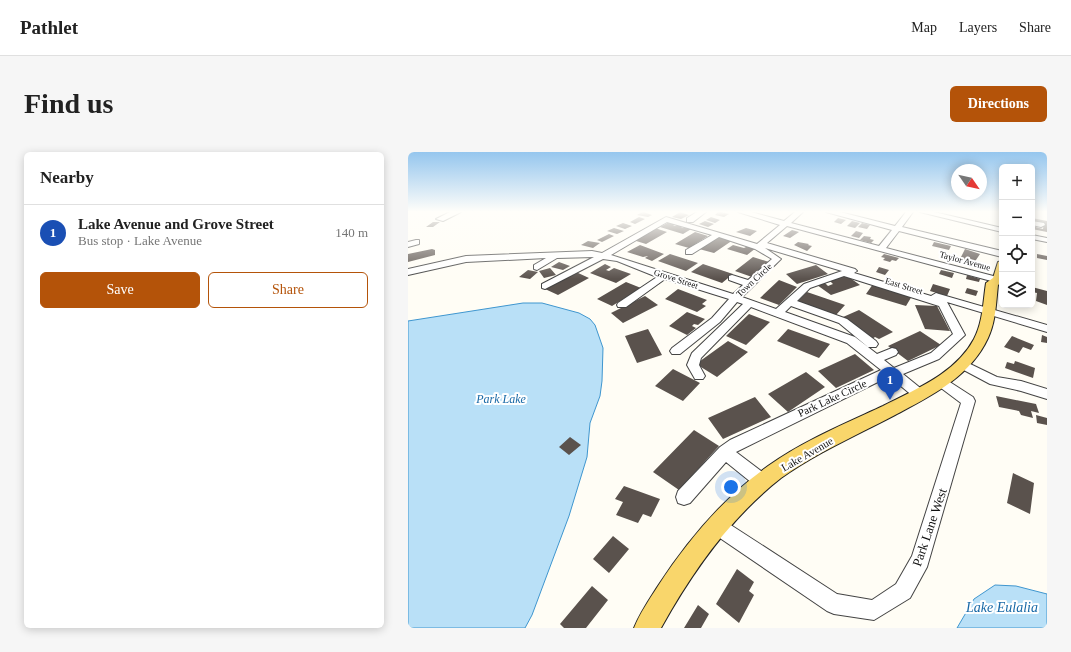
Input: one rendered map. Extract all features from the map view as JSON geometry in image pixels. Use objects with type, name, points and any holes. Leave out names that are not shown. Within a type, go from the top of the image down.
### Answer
[{"type":"main road","points":[[998,280],[1000,272]]},
{"type":"main road","name":"Lake Avenue","points":[[647,628],[682,570],[717,526],[763,482],[801,456],[942,382],[964,365],[982,338],[989,312],[1001,285],[998,280]]},
{"type":"street","points":[[545,286],[599,255],[631,234]]},
{"type":"street","points":[[599,255],[628,243],[630,239],[639,234]]},
{"type":"street","points":[[689,252],[718,234]]},
{"type":"street","name":"Town Circle","points":[[676,351],[716,320],[735,298],[776,259],[758,247],[719,234]]},
{"type":"street","name":"East Street","points":[[773,234],[761,244],[1047,328]]},
{"type":"street","name":"Taylor Avenue","points":[[824,234],[998,280]]},
{"type":"street","points":[[881,249],[892,234]]},
{"type":"street","points":[[922,234],[999,253]]},
{"type":"street","points":[[1035,237],[1047,240]]},
{"type":"street","points":[[538,268],[553,258],[554,255]]},
{"type":"street","name":"Grove Street","points":[[408,272],[466,259],[554,255],[599,255],[620,259],[664,274],[689,280],[706,289],[750,303],[851,340],[919,394]]},
{"type":"street","name":"Park Lake Circle","points":[[684,497],[725,452],[735,444],[881,375],[934,356],[959,335],[943,304],[844,273],[807,286],[778,313]]},
{"type":"street","points":[[622,305],[664,274]]},
{"type":"street","points":[[732,278],[750,284]]},
{"type":"street","points":[[790,302],[843,321],[875,346]]},
{"type":"street","points":[[700,376],[693,365],[696,356],[750,303]]},
{"type":"street","points":[[876,359],[892,352]]},
{"type":"street","points":[[964,365],[994,381],[1021,386],[1047,394]]},
{"type":"street","name":"Park Lane West","points":[[717,526],[834,604],[874,610],[903,591],[920,560],[968,401],[942,382]]},
{"type":"street","points":[[725,452],[763,482]]},
{"type":"water","name":"Park Lake","points":[[523,303],[542,303],[579,313],[590,319],[595,325],[603,348],[600,396],[590,423],[587,457],[569,516],[532,615],[525,628],[408,628],[408,321]]},
{"type":"water","name":"Lake Eulalia","points":[[995,585],[1016,586],[1047,594],[1047,628],[957,628],[974,599]]},
{"type":"building","points":[[609,234],[614,236],[602,242],[597,240]]},
{"type":"building","points":[[644,234],[663,234],[646,244],[633,240]]},
{"type":"building","points":[[691,234],[708,236],[689,248],[675,244]]},
{"type":"building","points":[[786,234],[796,234],[790,238],[783,236]]},
{"type":"building","points":[[853,234],[862,234],[859,238],[851,236]]},
{"type":"building","points":[[719,236],[733,240],[714,253],[699,249]]},
{"type":"building","points":[[864,236],[871,237],[870,239],[874,240],[871,243],[860,240]]},
{"type":"building","points":[[588,241],[600,243],[593,248],[581,245]]},
{"type":"building","points":[[798,242],[812,246],[807,251],[794,245]]},
{"type":"building","points":[[934,242],[951,246],[949,250],[932,246]]},
{"type":"building","points":[[640,245],[664,254],[652,261],[645,258],[648,256],[643,257],[627,252]]},
{"type":"building","points":[[733,245],[744,248],[748,246],[756,248],[747,255],[727,249]]},
{"type":"building","points":[[432,249],[435,250],[435,255],[408,262],[408,254]]},
{"type":"building","points":[[965,249],[980,254],[974,263],[960,259]]},
{"type":"building","points":[[670,254],[698,263],[686,271],[658,261]]},
{"type":"building","points":[[884,254],[899,258],[896,261],[892,260],[890,262],[883,260],[885,258],[881,257]]},
{"type":"building","points":[[1037,254],[1047,256],[1047,260],[1037,258]]},
{"type":"building","points":[[753,257],[769,262],[752,277],[735,271]]},
{"type":"building","points":[[559,262],[570,266],[563,270],[551,267]]},
{"type":"building","points":[[605,264],[611,267],[606,270],[609,271],[614,268],[631,274],[616,283],[590,273]]},
{"type":"building","points":[[703,264],[733,274],[722,283],[691,272]]},
{"type":"building","points":[[816,265],[828,274],[797,284],[786,274]]},
{"type":"building","points":[[879,267],[889,270],[885,275],[876,272]]},
{"type":"building","points":[[550,268],[556,275],[544,278],[539,271]]},
{"type":"building","points":[[528,270],[538,272],[530,279],[519,277]]},
{"type":"building","points":[[941,270],[954,273],[952,278],[939,274]]},
{"type":"building","points":[[576,272],[589,278],[558,295],[545,289]]},
{"type":"building","points":[[846,275],[860,285],[831,295],[817,285],[824,282],[828,286],[833,284],[830,281]]},
{"type":"building","points":[[967,275],[980,279],[979,282],[966,279]]},
{"type":"building","points":[[779,280],[797,287],[779,305],[760,298]]},
{"type":"building","points":[[626,282],[641,288],[612,306],[597,299]]},
{"type":"building","points":[[873,284],[912,296],[906,306],[866,294]]},
{"type":"building","points":[[933,284],[950,289],[947,296],[930,291]]},
{"type":"building","points":[[967,288],[978,291],[976,296],[965,293]]},
{"type":"building","points":[[1035,288],[1047,291],[1047,305],[1036,301],[1037,293],[1035,293]]},
{"type":"building","points":[[678,289],[707,300],[702,304],[706,306],[697,312],[665,299]]},
{"type":"building","points":[[807,292],[845,305],[836,315],[797,302]]},
{"type":"building","points":[[645,296],[658,305],[623,323],[611,313]]},
{"type":"building","points":[[915,305],[937,306],[950,331],[925,329]]},
{"type":"building","points":[[859,310],[893,332],[879,339],[875,337],[872,339],[843,317]]},
{"type":"building","points":[[687,312],[705,319],[698,325],[694,324],[692,326],[696,328],[687,335],[669,326]]},
{"type":"building","points":[[749,314],[770,322],[746,345],[726,336]]},
{"type":"building","points":[[648,329],[662,355],[637,363],[625,336]]},
{"type":"building","points":[[788,329],[830,344],[819,358],[777,341]]},
{"type":"building","points":[[920,331],[941,345],[908,361],[888,346]]},
{"type":"building","points":[[1042,335],[1047,337],[1047,343],[1041,342]]},
{"type":"building","points":[[1012,336],[1034,345],[1031,350],[1023,347],[1019,353],[1004,347]]},
{"type":"building","points":[[728,341],[748,352],[717,377],[696,364]]},
{"type":"building","points":[[855,354],[874,370],[836,388],[818,371]]},
{"type":"building","points":[[1015,361],[1035,368],[1033,378],[1005,368],[1007,362],[1014,364]]},
{"type":"building","points":[[673,369],[700,383],[683,401],[655,386]]},
{"type":"building","points":[[806,372],[825,387],[788,412],[768,394]]},
{"type":"building","points":[[996,396],[1036,404],[1039,413],[1031,411],[1033,418],[1021,415],[1019,411],[999,407]]},
{"type":"building","points":[[755,397],[771,417],[723,439],[708,418]]},
{"type":"building","points":[[1036,415],[1047,418],[1047,425],[1037,423]]},
{"type":"building","points":[[694,430],[719,446],[679,490],[653,472]]},
{"type":"building","points":[[570,437],[581,445],[569,455],[559,447]]},
{"type":"building","points":[[1013,473],[1034,483],[1030,514],[1007,503]]},
{"type":"building","points":[[624,486],[660,499],[651,517],[643,514],[638,523],[616,515],[623,502],[615,499]]},
{"type":"building","points":[[613,536],[629,549],[609,573],[593,559]]},
{"type":"building","points":[[737,569],[754,582],[749,591],[754,595],[739,623],[716,604]]},
{"type":"building","points":[[592,586],[608,600],[586,628],[564,628],[560,624]]},
{"type":"building","points":[[698,605],[709,614],[701,628],[684,628]]},
{"type":"place","name":"Lake Avenue and Grove Street","points":[[890,400]]}]
